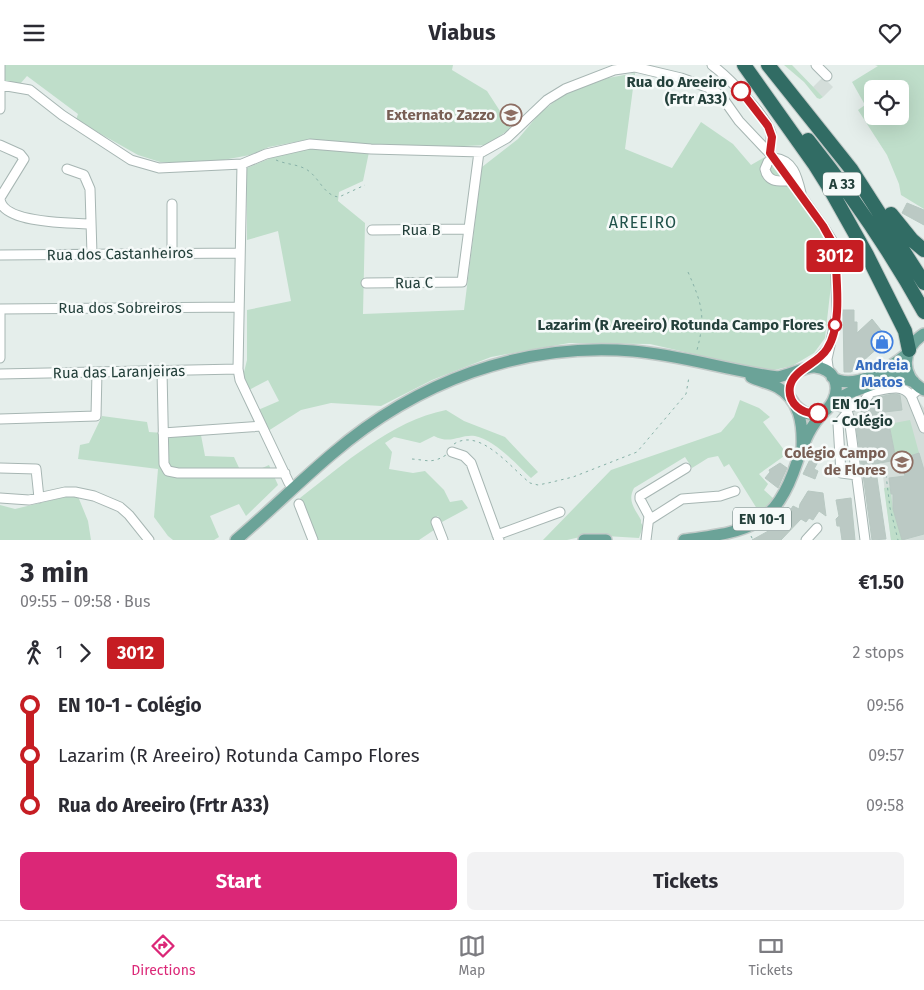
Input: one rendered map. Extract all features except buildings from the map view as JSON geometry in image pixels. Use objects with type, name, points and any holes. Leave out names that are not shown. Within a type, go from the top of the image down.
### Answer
[{"type":"highway","name":"A 33","points":[[745,65],[792,119],[838,179],[884,245],[924,312]]},
{"type":"highway","points":[[745,65],[830,189],[867,255],[905,331],[910,348]]},
{"type":"highway","name":"A 33","points":[[768,65],[851,169],[924,283]]},
{"type":"highway","points":[[851,169],[874,191],[899,225],[924,250]]},
{"type":"main road","points":[[236,540],[357,434],[388,412],[414,397],[473,370],[539,354],[608,349],[661,354],[772,376],[792,375],[804,369],[816,367],[831,375],[837,381],[852,382],[882,371],[924,334]]},
{"type":"main road","points":[[910,348],[908,372],[913,385]]},
{"type":"main road","points":[[244,540],[332,460],[384,420],[420,398],[444,387],[501,367],[525,361],[580,355],[638,356],[672,360],[750,377],[776,387],[803,412],[813,414],[829,406],[837,390],[831,375]]},
{"type":"main road","name":"EN 10-1","points":[[802,449],[803,429],[793,403],[790,385],[795,376],[804,369]]},
{"type":"main road","name":"EN 10-1","points":[[684,540],[728,534],[747,528],[763,518],[781,499],[788,488],[814,422],[829,406],[848,393],[885,379],[898,377],[913,385]]},
{"type":"main road","points":[[584,540],[606,540]]},
{"type":"street","points":[[0,65],[0,109]]},
{"type":"street","points":[[712,65],[733,82],[768,126],[772,137],[772,155],[766,165],[766,174],[772,180],[790,181]]},
{"type":"street","points":[[816,65],[827,76]]},
{"type":"street","points":[[1,85],[30,90],[62,115],[131,160],[159,168],[242,164],[268,154],[310,143],[371,149],[482,152],[507,137],[547,101],[565,89],[614,70],[635,67],[681,78],[712,89],[722,97],[739,121],[772,155],[829,235],[835,250],[837,314],[828,348],[827,359],[831,375]]},
{"type":"street","points":[[0,145],[20,154],[24,159],[0,198],[0,204],[3,208],[23,218],[35,221],[91,224]]},
{"type":"street","points":[[469,229],[479,152]]},
{"type":"street","points":[[772,155],[789,164],[797,177],[802,198]]},
{"type":"street","points":[[242,164],[238,369],[240,380],[289,483]]},
{"type":"street","points":[[67,169],[82,173],[90,189],[92,254]]},
{"type":"street","points":[[172,204],[172,253]]},
{"type":"street","name":"Rua B","points":[[372,230],[469,229]]},
{"type":"street","name":"Rua C","points":[[366,283],[462,282],[469,229]]},
{"type":"street","name":"Rua dos Castanheiros","points":[[0,255],[240,253]]},
{"type":"street","name":"Rua dos Sobreiros","points":[[0,309],[239,307]]},
{"type":"street","points":[[0,309],[0,358]]},
{"type":"street","points":[[804,369],[815,362],[828,348]]},
{"type":"street","name":"Rua das Laranjeiras","points":[[0,374],[238,369]]},
{"type":"street","points":[[162,371],[164,464],[166,469],[171,473],[285,473]]},
{"type":"street","points":[[0,419],[96,416],[97,372]]},
{"type":"street","points":[[910,396],[913,385]]},
{"type":"street","points":[[913,385],[908,391],[924,428]]},
{"type":"street","points":[[857,475],[841,473],[838,424],[847,411],[862,404],[871,392],[913,385]]},
{"type":"street","points":[[829,406],[847,411]]},
{"type":"street","points":[[847,411],[866,540]]},
{"type":"street","points":[[163,433],[262,427]]},
{"type":"street","points":[[452,452],[464,456],[471,463],[498,537],[560,512]]},
{"type":"street","points":[[0,468],[36,469],[38,472],[39,498]]},
{"type":"street","points":[[646,540],[649,515],[640,496],[686,468]]},
{"type":"street","points":[[649,520],[682,499],[720,496],[735,491]]},
{"type":"street","points":[[0,498],[17,501],[64,492],[94,496],[120,507],[135,520],[148,539]]},
{"type":"street","points":[[299,504],[313,540]]},
{"type":"street","points":[[436,522],[443,540]]},
{"type":"street","points":[[806,540],[816,528]]},
{"type":"path","points":[[268,154],[283,163],[296,165],[309,171],[328,193],[334,196],[339,197],[365,185]]},
{"type":"path","points":[[688,272],[697,293],[702,313],[702,330],[697,350]]},
{"type":"path","points":[[412,459],[430,462],[438,460],[452,452],[451,449],[456,442],[472,440],[482,443],[491,449],[530,483],[543,484],[573,477],[637,453],[686,395],[689,377]]},
{"type":"path","points":[[886,475],[890,508],[898,540]]},
{"type":"shaded area","points":[[823,77],[833,87],[823,97],[813,87]]},
{"type":"shaded area","name":"Colégio Campo de Flores","points":[[899,383],[910,388],[924,408],[924,540],[891,540],[881,460],[859,463],[849,398],[882,385]]},
{"type":"green space","points":[[5,65],[453,65],[452,70],[487,91],[511,128],[487,145],[420,148],[306,140],[269,147],[250,155],[207,163],[160,162],[138,155],[76,120],[78,114],[27,76],[20,84],[5,81]]},
{"type":"green space","points":[[784,65],[792,65],[823,97],[817,98],[804,82]]},
{"type":"green space","points":[[875,65],[924,65],[924,209],[901,195],[899,184],[887,155],[868,125],[909,125],[909,80],[864,80],[864,103],[852,82],[878,66]]},
{"type":"green space","points":[[635,73],[625,149],[672,168],[701,122],[733,144],[751,165],[765,157],[806,208],[829,245],[832,276],[825,338],[814,353],[792,366],[774,370],[746,366],[650,344],[569,343],[491,357],[432,380],[381,406],[331,403],[301,410],[268,431],[258,410],[279,401],[268,380],[249,390],[243,376],[247,360],[247,310],[291,301],[278,231],[247,240],[247,168],[283,153],[312,148],[369,152],[363,181],[339,192],[338,201],[365,223],[363,314],[464,310],[482,167],[518,139],[539,114],[565,93],[608,78]]},
{"type":"green space","points":[[864,106],[864,119],[858,110]]},
{"type":"green space","points":[[740,400],[759,408],[770,417],[763,422],[787,454],[759,474],[768,484],[764,490],[774,499],[770,505],[759,512],[729,464],[724,467],[718,456],[708,458],[692,468],[685,457],[634,488],[631,497],[643,526],[639,538],[589,535],[567,540],[543,540],[611,470],[721,432],[734,417]]},
{"type":"green space","points":[[446,410],[464,421],[505,437],[538,472],[531,478],[490,442],[475,436],[445,440],[434,436],[420,443],[394,437],[385,443],[392,452],[389,469],[413,473],[425,471],[444,490],[450,502],[462,500],[468,508],[442,522],[438,516],[431,521],[434,530],[419,540],[318,540],[300,498],[351,458],[387,434],[406,424]]},
{"type":"green space","points":[[102,416],[147,422],[149,432],[163,433],[200,430],[205,456],[234,457],[240,470],[251,473],[269,465],[278,485],[246,516],[239,504],[210,516],[219,537],[214,540],[173,540],[154,517],[158,469],[78,459],[80,445],[89,443]]},
{"type":"green space","points":[[910,420],[919,453],[896,460],[889,424]]},
{"type":"green space","points":[[890,487],[893,509],[902,540],[891,540],[884,488]]},
{"type":"green space","points":[[77,494],[88,521],[91,540],[0,540],[0,505],[15,509]]},
{"type":"bus line","name":"3012","points":[[741,91],[768,126],[772,137],[770,153],[823,226],[835,250],[837,314],[828,348],[815,362],[798,373],[790,385],[790,395],[798,409],[813,414],[818,413]]},
{"type":"place","name":"Rua do Areeiro (Frtr A33)","points":[[741,91]]},
{"type":"place","name":"Externato Zazzo","points":[[511,115]]},
{"type":"place","name":"Lazarim (R Areeiro) Rotunda Campo Flores","points":[[835,325]]},
{"type":"place","name":"Andreia Matos","points":[[882,342]]},
{"type":"place","name":"EN 10-1 - Colégio","points":[[818,413]]},
{"type":"place","name":"Colégio Campo de Flores","points":[[902,462]]},
{"type":"district","name":"AREEIRO","points":[[643,222]]}]
